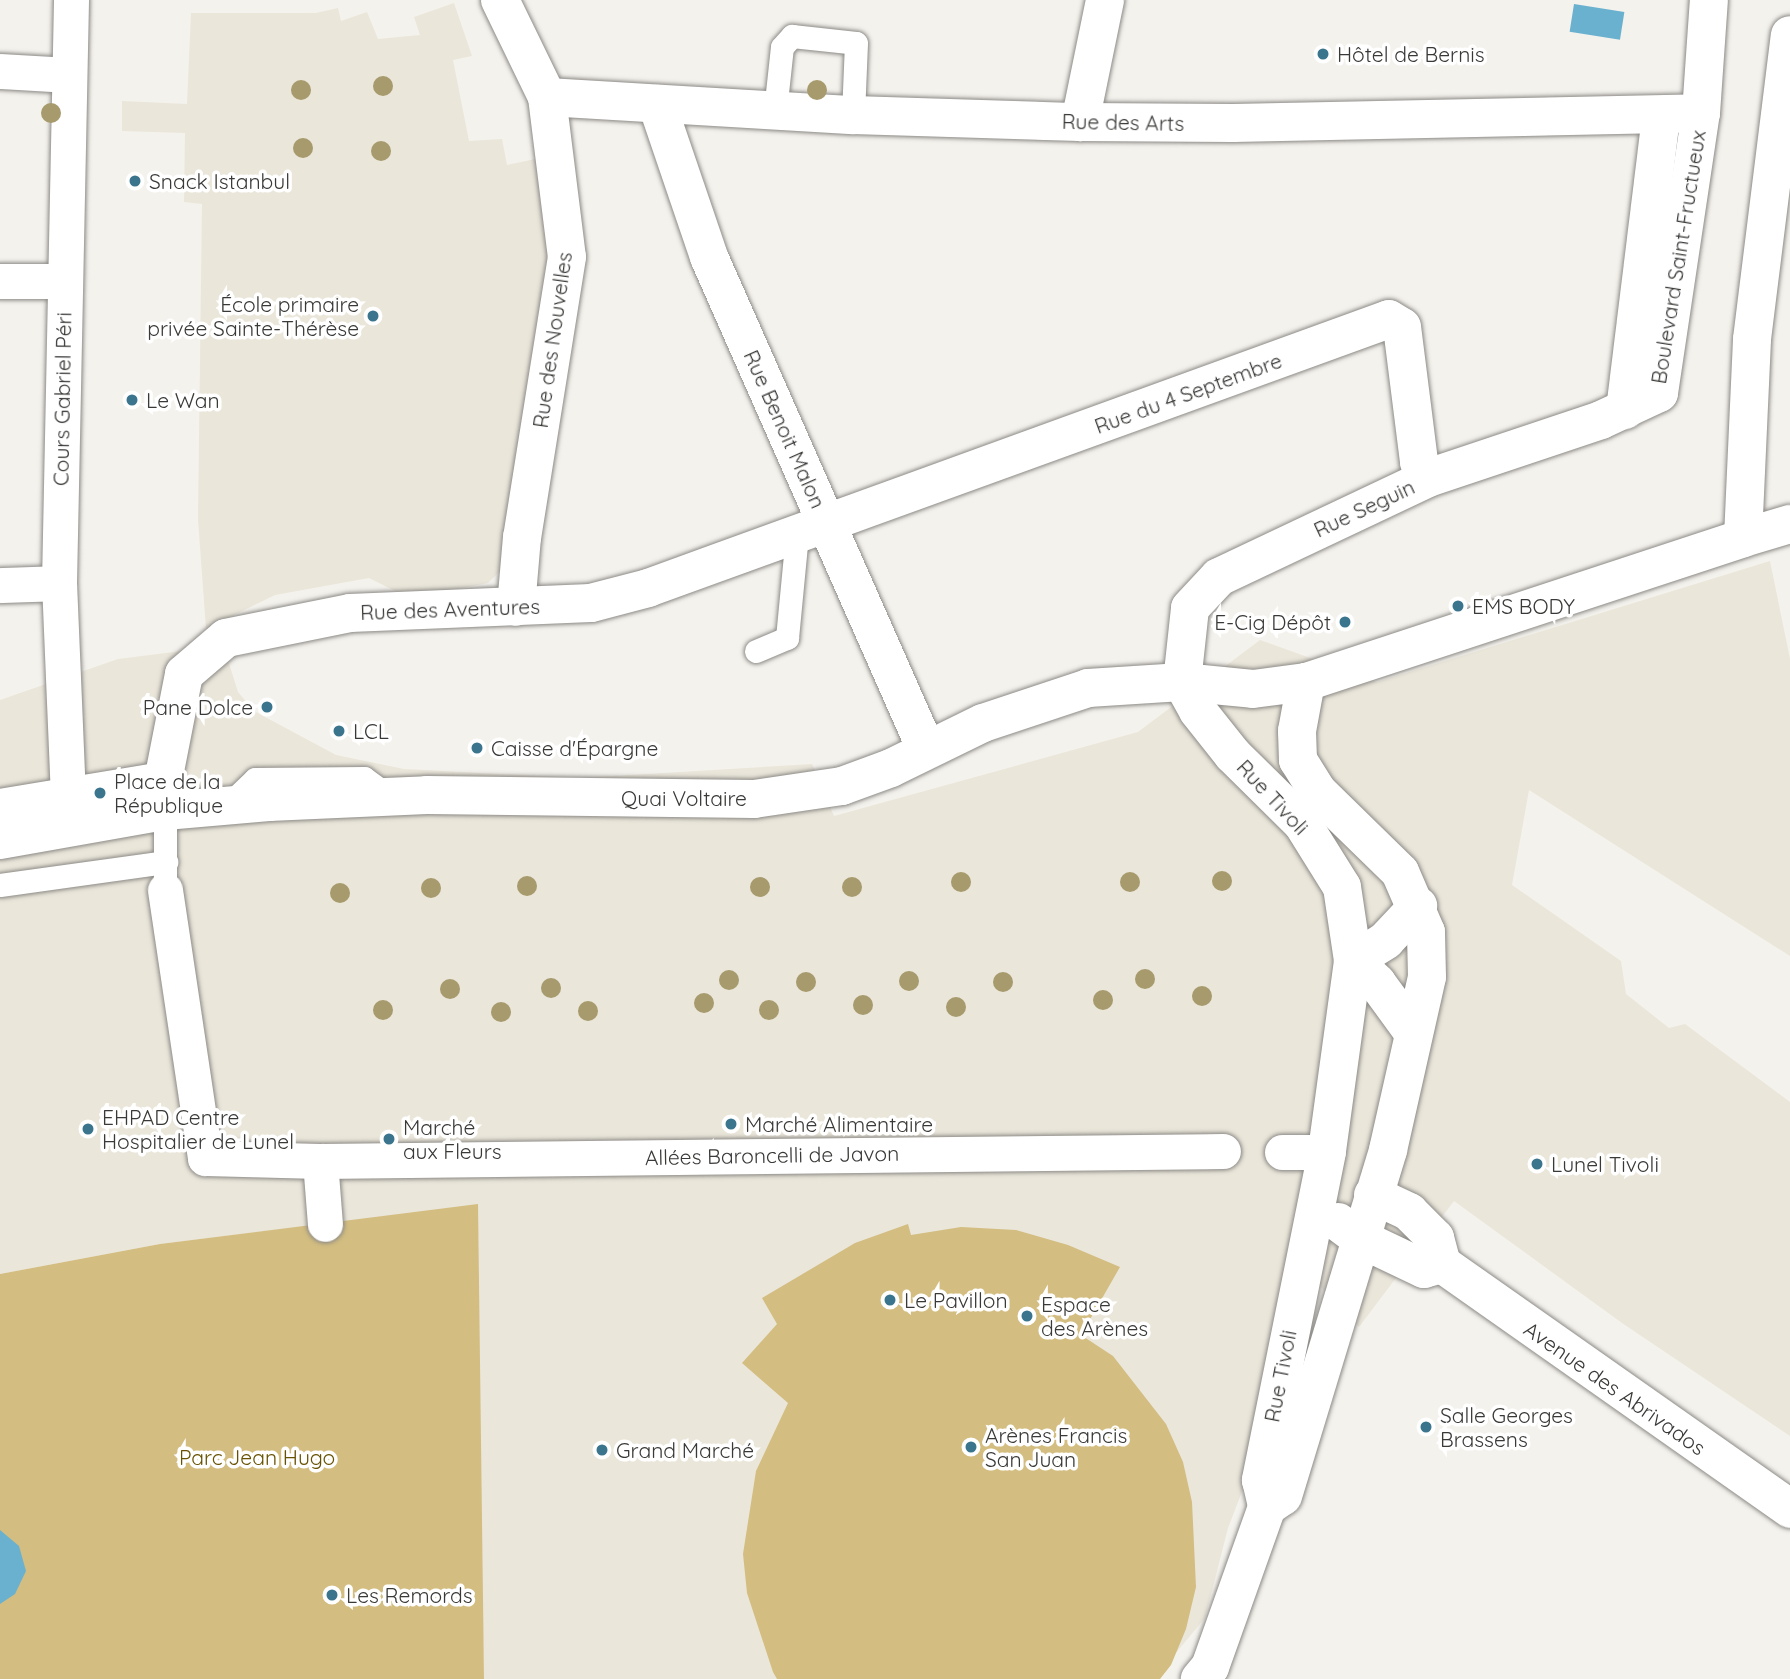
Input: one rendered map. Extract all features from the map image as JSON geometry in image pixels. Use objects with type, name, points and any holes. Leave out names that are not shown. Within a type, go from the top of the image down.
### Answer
[{"type":"street","name":"Cours Gabriel Péri","points":[[68,797],[59,583],[71,0]]},
{"type":"street","name":"Rue des Nouvelles","points":[[500,0],[547,97],[567,257],[522,537],[516,607]]},
{"type":"street","points":[[1080,121],[1105,0]]},
{"type":"street","name":"Boulevard Saint-Fructueux","points":[[1625,410],[1659,393],[1700,113],[1709,0]]},
{"type":"street","points":[[1744,538],[1752,339],[1790,35]]},
{"type":"street","points":[[0,71],[69,75]]},
{"type":"street","name":"Rue des Arts","points":[[547,97],[853,115],[1080,121],[1661,116],[1700,113]]},
{"type":"street","name":"Rue Benoit Malon","points":[[657,104],[709,257],[813,530],[926,750]]},
{"type":"street","name":"Boulevard Saint-Fructueux","points":[[1625,410],[1661,116]]},
{"type":"street","points":[[0,281],[64,281]]},
{"type":"street","name":"Rue du 4 Septembre","points":[[813,530],[1389,318],[1402,327],[1419,462],[1428,478]]},
{"type":"street","name":"Rue Seguin","points":[[1182,682],[1190,608],[1219,576],[1428,478],[1625,410]]},
{"type":"street","name":"Quai Voltaire","points":[[164,796],[225,809],[389,796],[754,799],[842,786],[983,723],[1088,688],[1182,682],[1252,689],[1306,682],[1790,524]]},
{"type":"street","name":"Rue des Aventures","points":[[164,796],[184,674],[226,638],[350,613],[591,603],[813,530]]},
{"type":"street","points":[[0,585],[59,583]]},
{"type":"street","name":"Rue Tivoli","points":[[1182,682],[1198,711],[1233,755],[1302,823],[1342,887],[1353,961],[1327,1152],[1261,1480],[1267,1507],[1209,1675]]},
{"type":"street","name":"Rue Tivoli","points":[[1267,1507],[1283,1496],[1359,1238],[1388,1150],[1412,1031],[1427,977],[1426,932],[1418,906],[1399,872],[1318,792],[1298,760],[1297,731],[1306,682]]},
{"type":"street","points":[[0,808],[68,797],[164,796]]},
{"type":"street","points":[[0,840],[164,796]]},
{"type":"street","name":"Allées Baroncelli de Javon","points":[[166,889],[205,1158],[320,1161],[1223,1152]]},
{"type":"street","points":[[1412,1031],[1377,983],[1353,961],[1386,940],[1418,906]]},
{"type":"street","points":[[1282,1152],[1327,1152]]},
{"type":"street","points":[[320,1161],[325,1224]]},
{"type":"street","points":[[1373,1195],[1409,1212],[1435,1238],[1442,1264],[1424,1269],[1359,1238],[1315,1204],[1373,1195]]},
{"type":"street","name":"Avenue des Abrivados","points":[[1442,1264],[1790,1509]]},
{"type":"lane","points":[[775,111],[782,47],[792,36],[856,43],[853,115]]},
{"type":"lane","points":[[756,651],[787,638],[813,530]]},
{"type":"lane","points":[[0,886],[166,889],[164,796]]},
{"type":"shaded area","name":"École primaire privée Sainte-Thérèse","points":[[454,3],[472,56],[453,60],[469,141],[502,139],[507,165],[540,158],[552,230],[501,570],[488,583],[409,598],[369,578],[275,595],[206,629],[198,519],[202,204],[184,202],[185,133],[122,131],[122,101],[187,104],[191,13],[316,13],[338,8],[341,21],[367,12],[378,39],[420,35],[414,17]]},
{"type":"shaded area","points":[[1770,561],[1790,659],[1790,956],[1529,790],[1512,885],[1621,961],[1626,994],[1669,1028],[1685,1024],[1790,1102],[1790,1436],[1622,1323],[1454,1201],[1359,1327],[1295,1260],[1251,1468],[1228,1528],[1205,1618],[1154,1679],[484,1679],[482,1596],[325,1224],[160,1244],[0,1274],[0,700],[118,659],[182,651],[227,657],[238,692],[254,711],[336,755],[404,769],[579,778],[812,764],[834,816],[1138,732],[1260,640],[1377,682]]},
{"type":"green space","name":"Parc Jean Hugo","points":[[478,1204],[484,1679],[0,1679],[0,1274],[160,1244]]},
{"type":"green space","name":"Arènes Francis San Juan","points":[[908,1224],[911,1235],[961,1227],[1016,1230],[1068,1245],[1120,1267],[1081,1335],[1113,1356],[1166,1424],[1183,1462],[1192,1502],[1196,1587],[1186,1629],[1171,1665],[1160,1679],[777,1679],[773,1672],[747,1593],[743,1554],[756,1471],[788,1403],[742,1363],[777,1324],[762,1298],[855,1243]]},
{"type":"water","points":[[1574,4],[1624,12],[1620,40],[1570,32]]},
{"type":"water","points":[[0,1530],[19,1546],[26,1571],[15,1594],[0,1604]]},
{"type":"place","name":"Hôtel de Bernis","points":[[1323,54]]},
{"type":"place","name":"Snack Istanbul","points":[[135,181]]},
{"type":"place","name":"École primaire privée Sainte-Thérèse","points":[[373,316]]},
{"type":"place","name":"Le Wan","points":[[132,400]]},
{"type":"place","name":"EMS BODY","points":[[1458,606]]},
{"type":"place","name":"E-Cig Dépôt","points":[[1345,622]]},
{"type":"place","name":"Pane Dolce","points":[[267,707]]},
{"type":"place","name":"LCL","points":[[339,731]]},
{"type":"place","name":"Caisse d'Épargne","points":[[477,748]]},
{"type":"place","name":"Place de la République","points":[[100,793]]},
{"type":"place","name":"Marché Alimentaire","points":[[731,1124]]},
{"type":"place","name":"EHPAD Centre Hospitalier de Lunel","points":[[88,1129]]},
{"type":"place","name":"Marché aux Fleurs","points":[[389,1139]]},
{"type":"place","name":"Lunel Tivoli","points":[[1537,1164]]},
{"type":"place","name":"Le Pavillon","points":[[890,1300]]},
{"type":"place","name":"Espace des Arènes","points":[[1027,1316]]},
{"type":"place","name":"Salle Georges Brassens","points":[[1426,1427]]},
{"type":"place","name":"Arènes Francis San Juan","points":[[971,1447]]},
{"type":"place","name":"Grand Marché","points":[[602,1450]]},
{"type":"place","name":"Les Remords","points":[[332,1595]]}]
